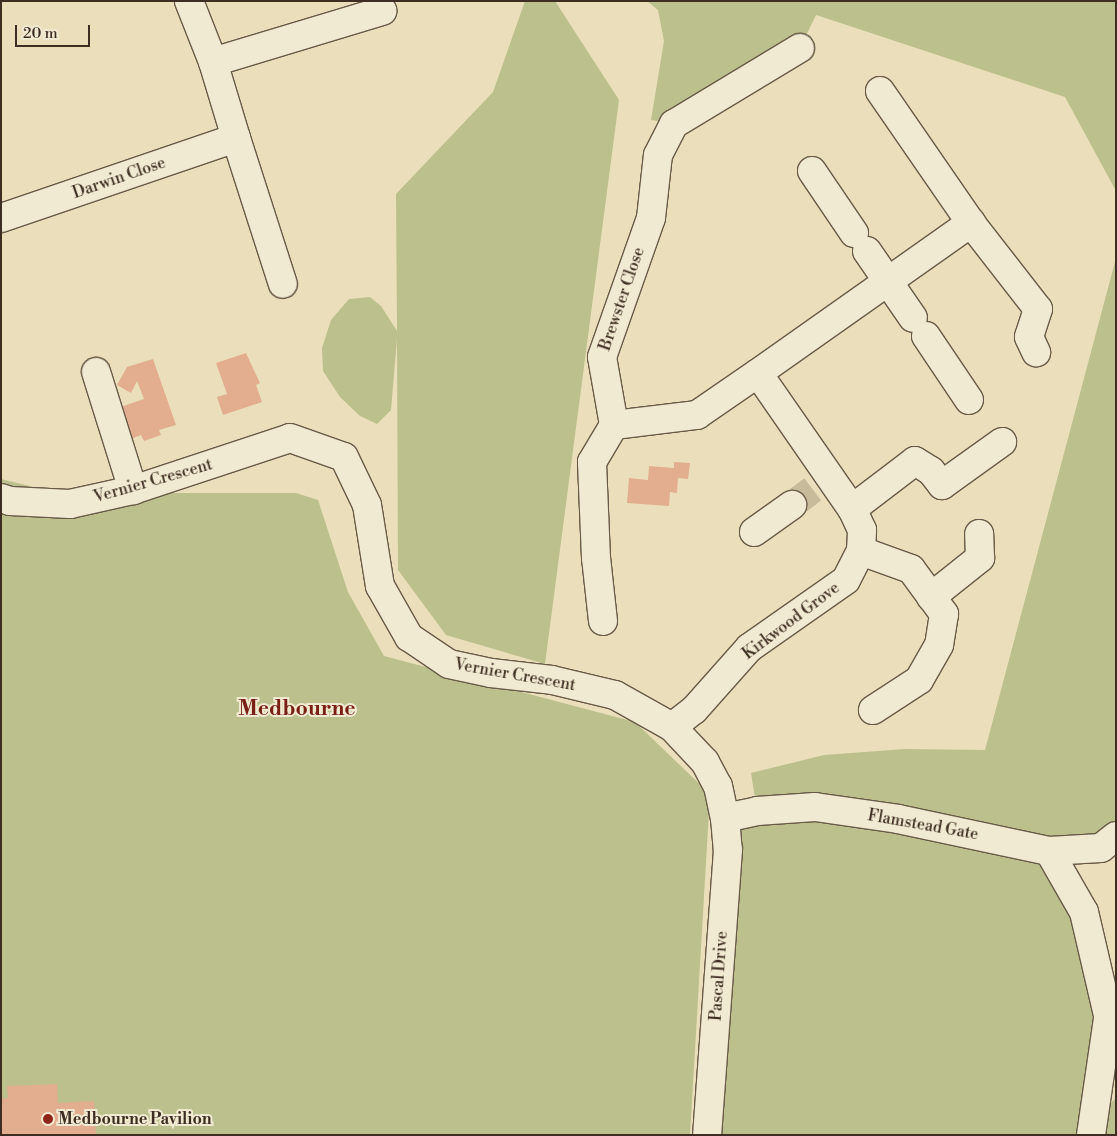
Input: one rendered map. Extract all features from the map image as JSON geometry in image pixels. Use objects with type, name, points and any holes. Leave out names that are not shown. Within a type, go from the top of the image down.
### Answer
[{"type":"street","points":[[189,1],[212,62],[284,284]]},
{"type":"street","points":[[212,62],[382,11]]},
{"type":"street","name":"Brewster Close","points":[[614,425],[602,357],[651,218],[658,155],[674,124],[800,48]]},
{"type":"street","points":[[880,91],[971,223],[1038,309],[1029,337],[1036,352]]},
{"type":"street","name":"Darwin Close","points":[[1,218],[236,138]]},
{"type":"street","points":[[812,171],[970,400]]},
{"type":"street","points":[[603,620],[596,558],[592,462],[614,425],[697,415],[971,223]]},
{"type":"street","points":[[96,372],[133,490]]},
{"type":"street","name":"Kirkwood Grove","points":[[672,727],[694,710],[749,648],[846,580],[861,550],[862,530],[852,509],[811,490],[758,373]]},
{"type":"street","name":"Vernier Crescent","points":[[1,498],[10,501],[70,504],[133,490],[290,438],[344,457],[367,505],[380,586],[409,636],[449,664],[491,673],[552,680],[615,695],[672,727],[705,762],[718,786],[726,818]]},
{"type":"street","points":[[852,509],[915,461],[931,471],[942,485],[1002,442]]},
{"type":"street","points":[[754,532],[811,490]]},
{"type":"street","points":[[931,597],[980,558],[979,534]]},
{"type":"street","points":[[861,550],[911,569],[944,614],[939,645],[919,680],[873,710]]},
{"type":"street","name":"Flamstead Gate","points":[[726,818],[757,811],[816,807],[898,819],[1049,851],[1101,848],[1116,836]]},
{"type":"street","name":"Pascal Drive","points":[[707,1135],[728,850],[726,818]]},
{"type":"street","points":[[1049,851],[1084,912],[1108,1015]]},
{"type":"street","points":[[1092,1127],[1116,969]]},
{"type":"street","points":[[1092,1127],[1116,1098]]},
{"type":"green space","points":[[525,1],[555,1],[619,100],[545,664],[446,635],[398,570],[397,339],[391,410],[377,424],[360,416],[340,397],[323,371],[322,348],[331,320],[349,299],[370,297],[381,306],[397,331],[396,194],[493,92]]},
{"type":"green space","points":[[647,1],[1116,1],[1116,191],[1065,97],[816,15],[800,48],[674,124],[651,120],[664,41],[658,10]]},
{"type":"green space","points":[[1116,258],[1116,836],[1050,851],[1108,1015],[1094,1118],[1116,1098],[1116,1135],[707,1135],[725,818],[757,811],[751,773],[824,755],[905,749],[985,750]]},
{"type":"green space","points":[[1,479],[58,493],[296,493],[318,500],[348,592],[384,656],[635,722],[710,794],[690,1135],[1,1135]]},
{"type":"building","points":[[246,353],[260,383],[256,385],[262,402],[223,415],[217,397],[227,394],[216,363]]},
{"type":"building","points":[[153,359],[176,425],[159,430],[161,435],[144,441],[141,435],[126,441],[115,409],[144,399],[137,381],[131,393],[117,385],[127,367]]},
{"type":"building","points":[[674,462],[690,463],[688,479],[678,478],[677,493],[670,492],[669,506],[627,503],[629,478],[648,480],[649,466],[674,468]]},
{"type":"building","name":"Medbourne Pavilion","points":[[57,1084],[58,1103],[94,1101],[96,1135],[1,1135],[1,1099],[8,1098],[7,1086]]},
{"type":"tunnel","points":[[792,505],[813,489]]},
{"type":"place","name":"Medbourne Pavilion","points":[[48,1119]]},
{"type":"district","name":"Medbourne","points":[[297,709]]}]
